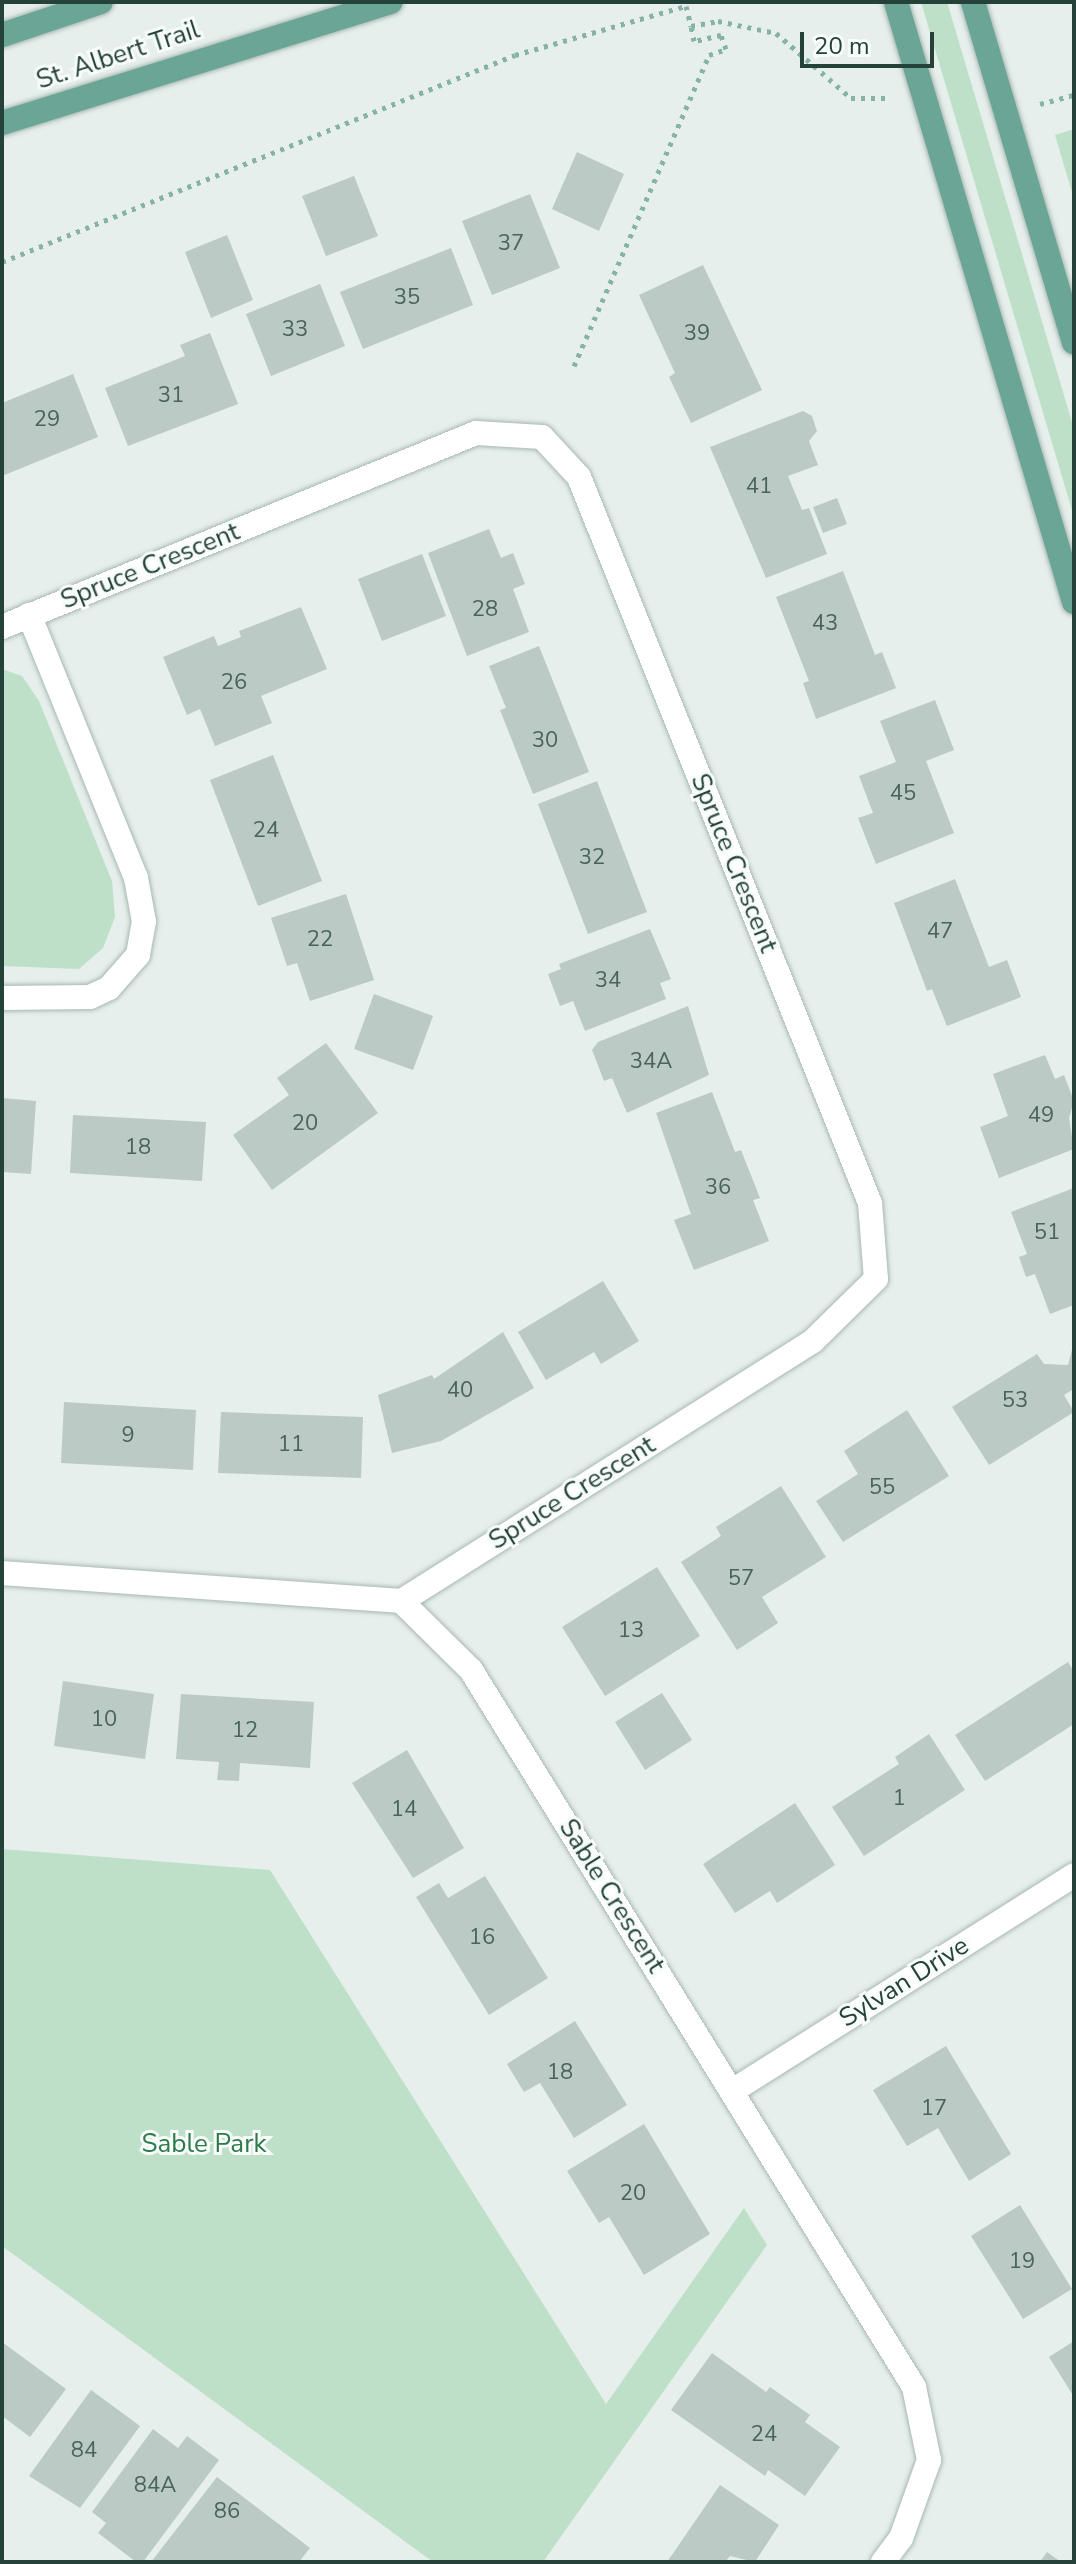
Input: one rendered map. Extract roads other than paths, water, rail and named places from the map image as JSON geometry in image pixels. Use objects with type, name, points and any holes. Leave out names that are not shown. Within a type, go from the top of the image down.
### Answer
[{"type":"main road","points":[[2,35],[101,2]]},
{"type":"main road","name":"St. Albert Trail","points":[[2,123],[391,2]]},
{"type":"main road","points":[[896,2],[1074,602]]},
{"type":"main road","points":[[973,2],[1074,342]]},
{"type":"street","name":"Spruce Crescent","points":[[2,627],[476,433],[542,437],[579,477],[870,1203],[876,1279],[813,1341],[401,1601]]},
{"type":"street","name":"Spruce Crescent","points":[[2,998],[90,997],[126,973],[138,955],[144,930],[136,878],[29,615]]},
{"type":"street","points":[[2,1573],[401,1601]]},
{"type":"street","name":"Sable Crescent","points":[[401,1601],[471,1670],[734,2090],[914,2387],[929,2460],[901,2538],[883,2562]]},
{"type":"street","name":"Sylvan Drive","points":[[734,2090],[1074,1875]]},
{"type":"park label","name":"Sable Park","points":[[204,2144]]}]
